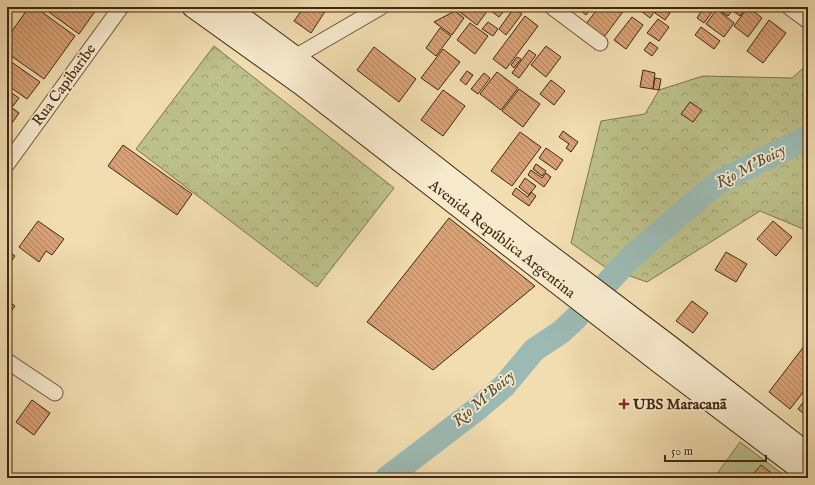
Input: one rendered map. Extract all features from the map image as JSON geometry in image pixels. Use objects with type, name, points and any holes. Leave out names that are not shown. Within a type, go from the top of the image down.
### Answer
[{"type":"main road","name":"Avenida República Argentina","points":[[193,7],[288,63],[671,347],[808,454]]},
{"type":"main road","name":"Avenida República Argentina","points":[[227,7],[288,63],[517,251],[660,363],[808,475]]},
{"type":"street","name":"Rua Capibaribe","points":[[7,164],[120,7]]},
{"type":"street","points":[[288,63],[381,7]]},
{"type":"street","points":[[552,7],[600,43]]},
{"type":"street","points":[[789,7],[808,21]]},
{"type":"street","points":[[7,361],[54,393]]},
{"type":"green space","points":[[214,46],[394,188],[317,287],[136,149]]},
{"type":"green space","points":[[808,64],[808,231],[760,211],[647,282],[605,267],[571,243],[601,121],[645,114],[659,90],[703,76],[792,78]]},
{"type":"green space","points":[[740,442],[788,478],[714,478]]},
{"type":"building","points":[[29,7],[35,7],[75,36],[44,79],[7,53],[7,38]]},
{"type":"building","points":[[42,7],[98,7],[79,34]]},
{"type":"building","points":[[304,7],[321,7],[326,10],[311,33],[294,21]]},
{"type":"building","points":[[462,7],[484,7],[488,10],[477,25],[457,10]]},
{"type":"building","points":[[486,7],[507,7],[499,17]]},
{"type":"building","points":[[576,7],[592,7],[586,15]]},
{"type":"building","points":[[599,7],[623,7],[625,9],[604,37],[586,24]]},
{"type":"building","points":[[636,7],[658,7],[650,18]]},
{"type":"building","points":[[659,7],[662,7],[670,13],[665,20],[655,13]]},
{"type":"building","points":[[704,7],[715,8],[704,23],[697,18]]},
{"type":"building","points":[[720,7],[735,7],[728,16],[718,9]]},
{"type":"building","points":[[736,7],[747,7],[740,16],[733,11]]},
{"type":"building","points":[[748,7],[762,18],[748,37],[734,26]]},
{"type":"building","points":[[514,8],[522,14],[506,35],[499,29]]},
{"type":"building","points":[[717,9],[734,23],[724,37],[706,24]]},
{"type":"building","points":[[455,11],[464,18],[452,35],[434,22]]},
{"type":"building","points":[[525,16],[538,26],[506,69],[493,59]]},
{"type":"building","points":[[632,17],[643,25],[626,49],[614,40]]},
{"type":"building","points":[[658,19],[669,27],[659,41],[647,33]]},
{"type":"building","points":[[769,20],[786,33],[763,63],[747,51]]},
{"type":"building","points":[[488,22],[498,29],[493,36],[482,29]]},
{"type":"building","points":[[470,23],[488,36],[475,54],[457,40]]},
{"type":"building","points":[[701,27],[720,41],[714,49],[695,35]]},
{"type":"building","points":[[440,28],[451,36],[436,56],[426,48]]},
{"type":"building","points":[[650,42],[658,48],[652,56],[644,50]]},
{"type":"building","points":[[546,46],[561,57],[546,77],[531,65]]},
{"type":"building","points":[[374,47],[416,79],[399,102],[357,70]]},
{"type":"building","points":[[443,49],[460,62],[438,90],[421,78]]},
{"type":"building","points":[[529,50],[536,55],[519,78],[512,73]]},
{"type":"building","points":[[517,57],[521,59],[514,68],[511,65]]},
{"type":"building","points":[[7,59],[40,82],[27,99],[7,85]]},
{"type":"building","points":[[643,70],[655,73],[653,89],[640,87]]},
{"type":"building","points":[[467,71],[473,75],[466,85],[460,80]]},
{"type":"building","points":[[497,72],[518,88],[501,110],[480,94]]},
{"type":"building","points":[[484,73],[490,78],[478,94],[471,89]]},
{"type":"building","points":[[655,78],[661,79],[659,90],[653,89]]},
{"type":"building","points":[[551,80],[565,91],[554,105],[540,94]]},
{"type":"building","points":[[519,89],[540,104],[523,127],[502,111]]},
{"type":"building","points":[[7,90],[19,98],[13,106],[7,102]]},
{"type":"building","points":[[443,90],[465,106],[443,136],[421,120]]},
{"type":"building","points":[[690,102],[702,110],[693,122],[681,114]]},
{"type":"building","points":[[7,104],[19,113],[12,123],[7,119]]},
{"type":"building","points":[[563,131],[578,142],[571,152],[566,148],[569,144],[559,137]]},
{"type":"building","points":[[520,132],[541,147],[512,186],[491,171]]},
{"type":"building","points":[[123,145],[192,194],[177,215],[108,166]]},
{"type":"building","points":[[546,148],[563,160],[556,170],[539,158]]},
{"type":"building","points":[[536,164],[546,171],[542,176],[533,169]]},
{"type":"building","points":[[531,170],[542,178],[546,173],[551,177],[544,187],[528,175]]},
{"type":"building","points":[[525,178],[536,186],[529,195],[519,187]]},
{"type":"building","points":[[516,188],[528,197],[531,192],[536,196],[529,206],[512,194]]},
{"type":"building","points":[[449,218],[535,286],[433,370],[367,322]]},
{"type":"building","points":[[38,221],[64,239],[52,255],[46,251],[39,262],[19,247]]},
{"type":"building","points":[[773,221],[792,237],[776,256],[757,239]]},
{"type":"building","points":[[7,250],[15,256],[7,267]]},
{"type":"building","points":[[726,252],[747,264],[736,282],[715,270]]},
{"type":"building","points":[[7,300],[15,306],[7,317]]},
{"type":"building","points":[[692,301],[708,313],[693,333],[676,321]]},
{"type":"building","points":[[808,341],[808,386],[790,409],[769,392]]},
{"type":"building","points":[[808,396],[808,417],[798,409]]},
{"type":"building","points":[[32,400],[50,413],[34,435],[16,422]]},
{"type":"building","points":[[761,465],[778,478],[750,478]]},
{"type":"waterway","name":"Rio M'Boicy","points":[[608,282],[633,255],[717,183],[808,137]]},
{"type":"waterway","name":"Rio M'Boicy","points":[[387,478],[477,409],[504,386],[534,350],[561,332],[577,317]]},
{"type":"place","name":"UBS Maracanã","points":[[624,404]]}]
